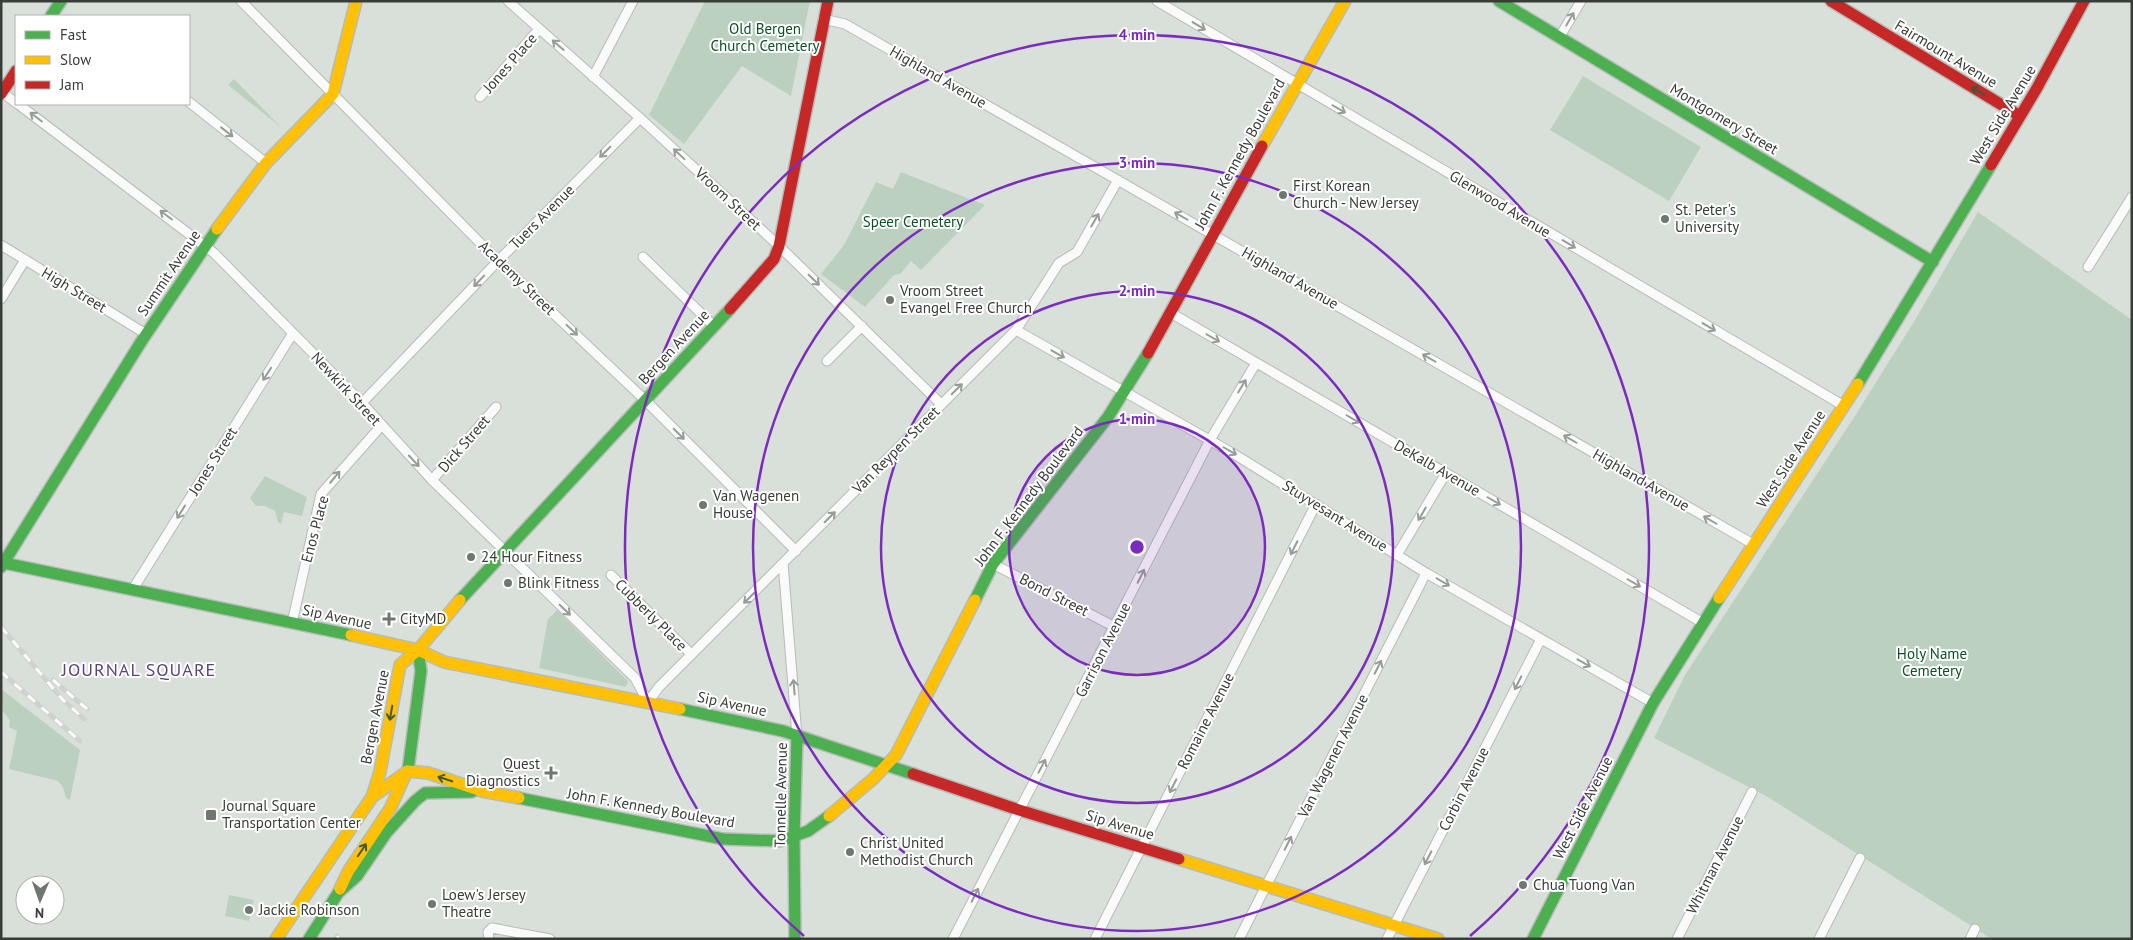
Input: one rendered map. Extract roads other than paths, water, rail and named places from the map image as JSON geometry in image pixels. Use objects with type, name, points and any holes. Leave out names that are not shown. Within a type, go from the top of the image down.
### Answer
[{"type":"street","name":"Academy Street","points":[[241,1],[498,261],[645,400],[796,551]]},
{"type":"street","points":[[333,94],[356,1]]},
{"type":"street","name":"Vroom Street","points":[[508,1],[640,118],[779,246],[941,404]]},
{"type":"street","points":[[593,76],[633,1]]},
{"type":"street","name":"Bergen Avenue","points":[[372,797],[381,765],[400,665],[418,650],[505,552],[774,259],[779,246],[828,1]]},
{"type":"street","name":"Glenwood Avenue","points":[[1157,1],[1844,406]]},
{"type":"street","name":"John F. Kennedy Boulevard","points":[[408,771],[428,773],[482,791],[723,839],[780,841],[808,831],[825,819],[896,755],[993,564],[1108,417],[1125,392],[1171,313],[1296,83],[1344,1]]},
{"type":"street","name":"Montgomery Street","points":[[1499,1],[1933,262]]},
{"type":"street","points":[[1560,38],[1581,1]]},
{"type":"street","name":"Fairmount Avenue","points":[[1830,1],[2020,116]]},
{"type":"street","name":"West Side Avenue","points":[[1533,939],[1654,703],[1702,623],[1844,406],[1933,262],[2020,116],[2084,1]]},
{"type":"street","name":"Highland Avenue","points":[[823,19],[845,24],[1753,544]]},
{"type":"street","name":"Jones Place","points":[[480,97],[539,29]]},
{"type":"street","points":[[2,93],[15,73]]},
{"type":"street","name":"Newkirk Street","points":[[2,93],[15,102]]},
{"type":"street","name":"Summit Avenue","points":[[3,565],[146,334],[205,245],[266,162],[333,94]]},
{"type":"street","points":[[190,103],[266,162]]},
{"type":"street","name":"Newkirk Street","points":[[20,105],[205,245],[362,403],[380,426],[432,480],[635,678],[648,702]]},
{"type":"street","name":"Tuers Avenue","points":[[362,403],[498,261],[640,118]]},
{"type":"street","name":"Van Reypen Street","points":[[648,702],[659,687],[691,654],[1016,330],[1059,263],[1077,252],[1118,180]]},
{"type":"street","points":[[2088,267],[2132,197]]},
{"type":"street","name":"High Street","points":[[1,245],[146,334]]},
{"type":"street","points":[[644,258],[714,326]]},
{"type":"street","points":[[1,299],[25,260]]},
{"type":"street","name":"DeKalb Avenue","points":[[1171,313],[1702,623]]},
{"type":"street","points":[[827,361],[862,326]]},
{"type":"street","name":"Stuyvesant Avenue","points":[[1016,330],[1210,440],[1426,573],[1654,703]]},
{"type":"street","name":"Jones Street","points":[[133,589],[293,332]]},
{"type":"street","name":"Garrison Avenue","points":[[953,939],[1210,440],[1256,363]]},
{"type":"street","name":"Dick Street","points":[[432,480],[496,407]]},
{"type":"street","name":"Enos Place","points":[[292,623],[320,494],[380,426]]},
{"type":"street","points":[[1397,555],[1446,473]]},
{"type":"street","name":"Romaine Avenue","points":[[1095,939],[1316,504]]},
{"type":"street","name":"Tonnelle Avenue","points":[[784,563],[797,736],[794,836],[796,939]]},
{"type":"street","name":"Bond Street","points":[[993,564],[1115,627]]},
{"type":"street","name":"Sip Avenue","points":[[3,565],[133,589],[184,602],[418,650],[444,662],[767,727],[1019,810],[1438,939]]},
{"type":"street","name":"Van Wagenen Avenue","points":[[1239,939],[1426,573]]},
{"type":"street","name":"Cubberly Place","points":[[611,575],[691,654]]},
{"type":"street","name":"Corbin Avenue","points":[[1387,939],[1541,639]]},
{"type":"street","points":[[338,893],[348,872],[390,809],[408,771],[422,671],[418,650]]},
{"type":"street","points":[[276,939],[372,797],[408,771]]},
{"type":"street","name":"John F. Kennedy Boulevard","points":[[308,939],[338,893],[357,876],[387,832],[414,800],[426,793],[482,791]]},
{"type":"street","name":"Whitman Avenue","points":[[1677,939],[1752,792]]},
{"type":"street","points":[[1819,939],[1860,858]]},
{"type":"street","points":[[488,939],[488,932],[492,928],[550,939]]},
{"type":"street","points":[[1970,939],[1975,929]]},
{"type":"railway","points":[[1,627],[63,700],[84,719]]},
{"type":"railway","points":[[1,672],[80,741]]},
{"type":"railway","points":[[53,680],[87,709]]},
{"type":"place","name":"First Korean Church - New Jersey","points":[[1283,195]]},
{"type":"place","name":"St. Peter's University","points":[[1665,219]]},
{"type":"place","name":"Vroom Street Evangel Free Church","points":[[890,300]]},
{"type":"place","name":"Van Wagenen House","points":[[703,505]]},
{"type":"place","name":"24 Hour Fitness","points":[[471,557]]},
{"type":"place","name":"Blink Fitness","points":[[508,583]]},
{"type":"place","name":"CityMD","points":[[389,619]]},
{"type":"place","name":"Quest Diagnostics","points":[[551,773]]},
{"type":"place","name":"Journal Square Transportation Center","points":[[211,815]]},
{"type":"place","name":"Christ United Methodist Church","points":[[850,852]]},
{"type":"place","name":"Chua Tuong Van","points":[[1523,885]]},
{"type":"place","name":"Loew's Jersey Theatre","points":[[432,904]]},
{"type":"place","name":"Jackie Robinson","points":[[249,910]]},
{"type":"district","name":"JOURNAL SQUARE","points":[[139,670]]},
{"type":"park label","name":"Old Bergen Church Cemetery","points":[[765,38]]},
{"type":"park label","name":"Speer Cemetery","points":[[913,222]]},
{"type":"park label","name":"Holy Name Cemetery","points":[[1932,662]]}]
